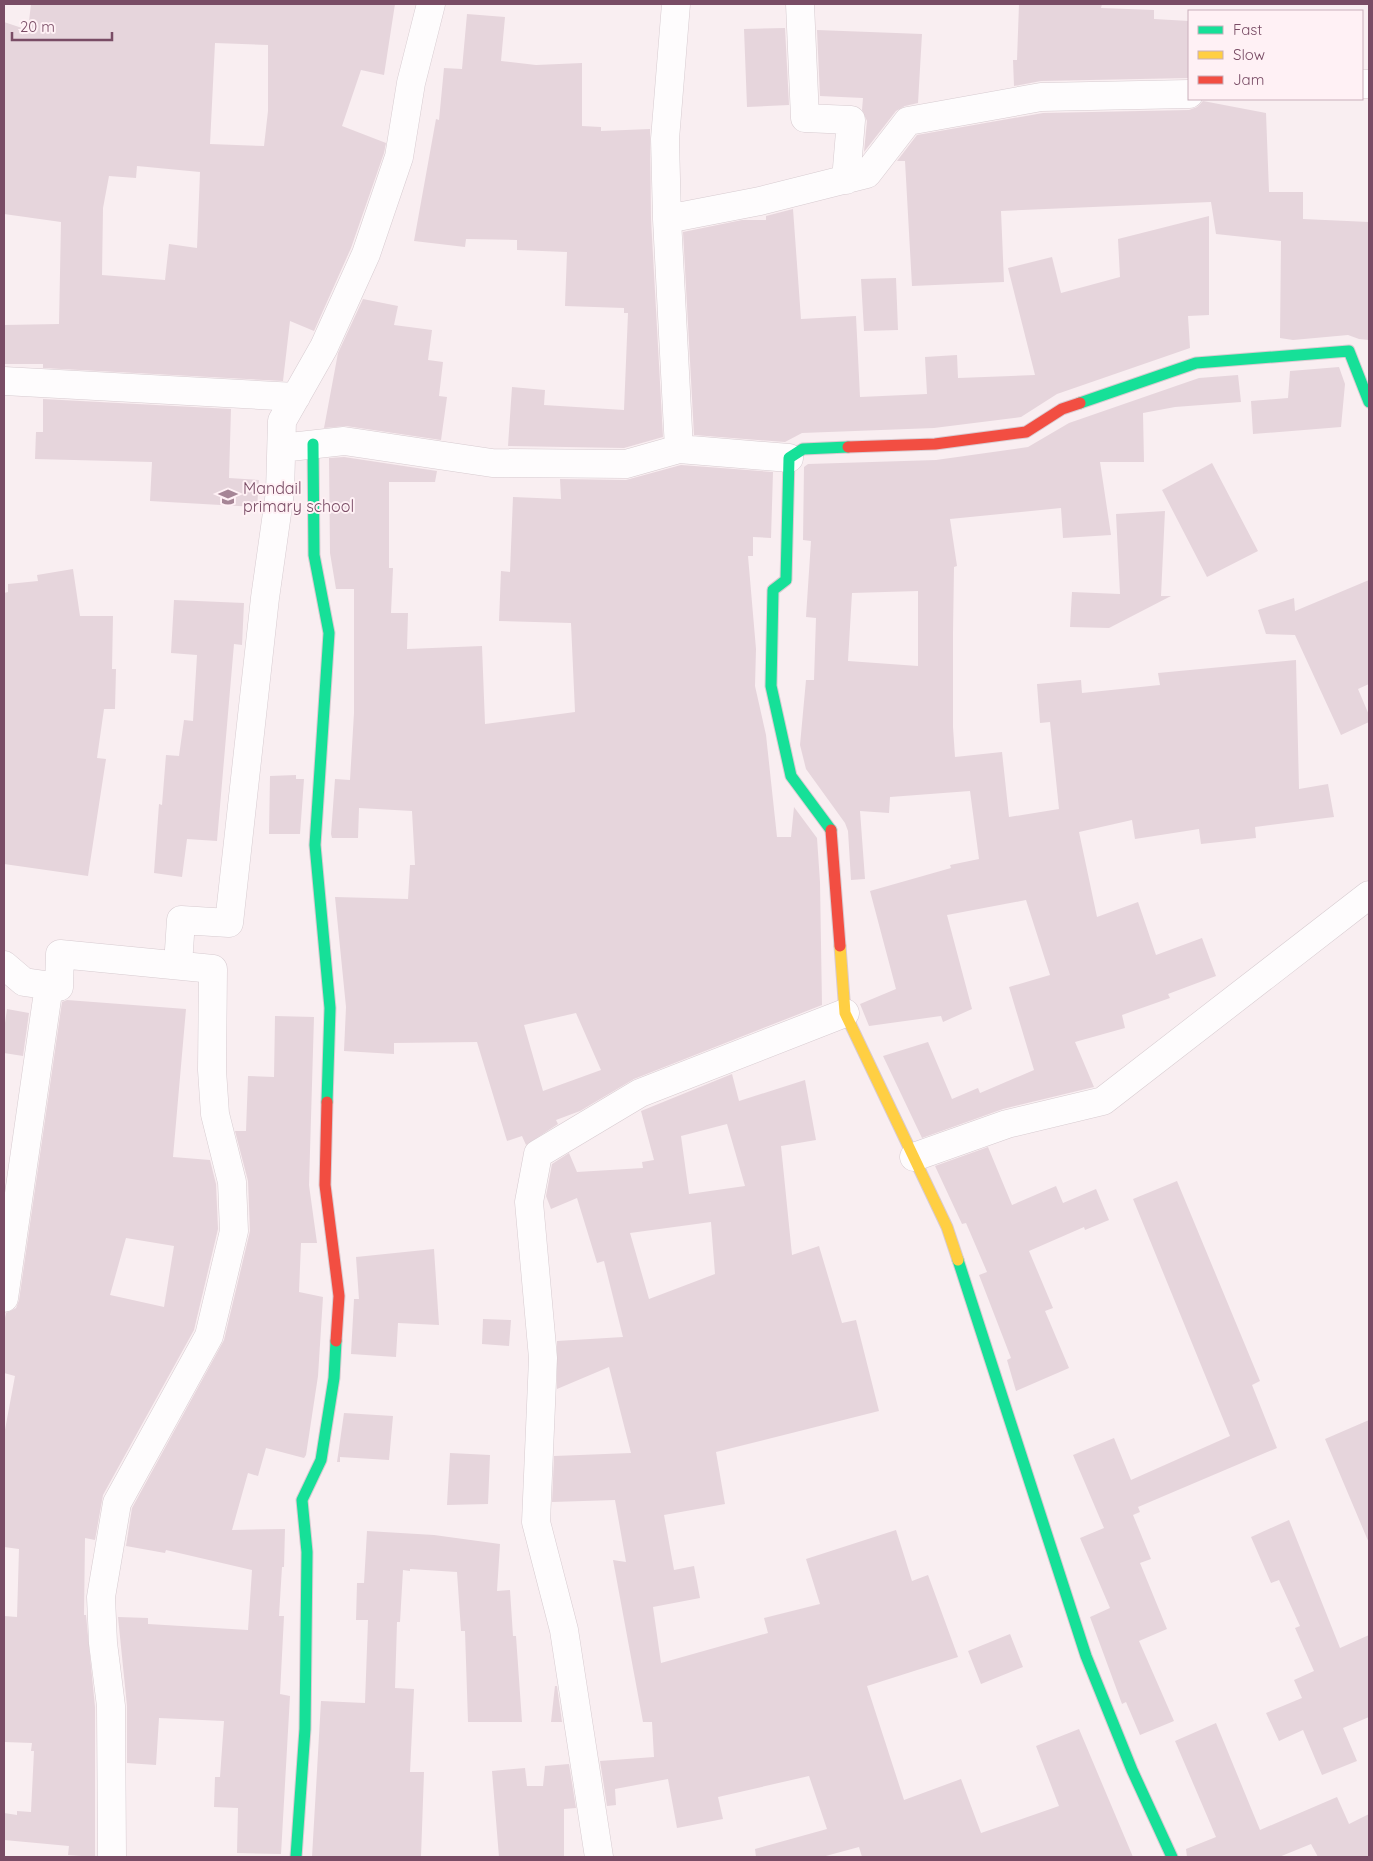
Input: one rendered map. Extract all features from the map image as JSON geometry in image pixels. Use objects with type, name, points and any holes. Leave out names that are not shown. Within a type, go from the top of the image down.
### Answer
[{"type":"street","points":[[178,965],[181,920],[229,923],[264,607],[280,492],[282,421],[324,348],[366,254],[399,157],[411,83],[431,4]]},
{"type":"street","points":[[676,4],[665,139],[667,218],[679,448]]},
{"type":"street","points":[[800,4],[805,118],[851,120],[846,180]]},
{"type":"street","points":[[667,218],[760,201],[867,174],[908,121],[1041,97],[1188,94]]},
{"type":"street","points":[[281,448],[344,441],[492,462],[569,464],[626,464],[679,448],[789,458],[803,449],[935,444],[1026,432],[1062,409],[1196,363],[1349,351],[1369,402]]},
{"type":"street","points":[[4,381],[296,397]]},
{"type":"street","points":[[296,1857],[305,1729],[307,1552],[302,1500],[321,1460],[334,1378],[339,1296],[325,1185],[330,1008],[315,845],[329,633],[314,555],[313,444]]},
{"type":"street","points":[[789,458],[786,580],[773,590],[771,686],[791,776],[832,832],[845,1014],[947,1227],[1086,1656],[1132,1770],[1172,1857]]},
{"type":"street","points":[[914,1157],[1007,1124],[1103,1101],[1369,895]]},
{"type":"street","points":[[4,964],[24,982],[59,986],[60,954],[213,969],[212,1079],[215,1114],[232,1182],[234,1231],[209,1336],[118,1503],[101,1597],[103,1642],[112,1706],[112,1857]]},
{"type":"street","points":[[4,1298],[49,985]]},
{"type":"street","points":[[599,1857],[564,1630],[536,1522],[543,1358],[529,1202],[538,1154],[640,1093],[845,1014]]},
{"type":"building","points":[[31,4],[395,4],[384,75],[361,70],[342,126],[386,143],[384,153],[351,248],[314,331],[290,321],[283,381],[43,368],[43,364],[4,364],[4,325],[59,324],[61,222],[4,214],[4,22],[28,30]],"holes":[[[215,43],[268,45],[268,111],[264,146],[210,144]],[[137,166],[200,172],[197,248],[169,244],[165,280],[102,275],[103,208],[109,176],[136,178]]]},
{"type":"building","points":[[1019,4],[1102,4],[1101,8],[1154,10],[1154,19],[1188,21],[1188,78],[1041,81],[1014,86],[1013,60],[1017,60]]},
{"type":"building","points":[[467,14],[505,17],[501,61],[536,65],[582,63],[582,126],[601,127],[601,131],[650,129],[651,219],[663,437],[624,448],[508,446],[512,387],[545,390],[544,405],[624,410],[628,313],[624,313],[624,308],[565,306],[567,252],[517,250],[517,240],[466,239],[465,247],[414,241],[436,119],[439,120],[444,68],[462,69]]},
{"type":"building","points":[[785,28],[789,105],[747,107],[744,29]]},
{"type":"building","points":[[817,30],[922,34],[918,103],[905,106],[896,111],[864,152],[867,121],[862,110],[863,98],[820,96]]},
{"type":"building","points":[[1203,101],[1266,113],[1269,192],[1303,192],[1303,219],[1369,222],[1369,340],[1348,335],[1293,340],[1280,338],[1281,241],[1216,234],[1211,202],[1001,211],[1004,282],[912,286],[905,161],[897,161],[917,135],[1043,113],[1189,110],[1197,107]]},
{"type":"building","points":[[793,209],[801,319],[856,316],[860,397],[927,394],[925,357],[957,355],[958,378],[1035,375],[1008,268],[1052,257],[1061,293],[1120,277],[1118,239],[1209,216],[1209,315],[1188,316],[1190,348],[1057,394],[1021,417],[934,428],[802,433],[785,442],[694,435],[683,232],[742,220],[766,220],[766,216]]},
{"type":"building","points":[[896,278],[898,330],[864,331],[861,279]]},
{"type":"building","points":[[363,299],[398,306],[394,325],[432,330],[428,360],[443,362],[439,396],[447,397],[441,440],[346,426],[324,428],[338,353]]},
{"type":"building","points":[[1339,367],[1345,384],[1341,427],[1253,434],[1251,401],[1288,398],[1290,371]]},
{"type":"building","points":[[1238,375],[1241,402],[1175,407],[1143,413],[1144,462],[1100,462],[1111,535],[1063,538],[1061,508],[950,519],[957,566],[954,567],[953,633],[953,727],[955,757],[1002,752],[1009,817],[1059,809],[1050,722],[1040,723],[1037,684],[1081,680],[1082,693],[1160,685],[1158,673],[1296,660],[1299,789],[1328,784],[1334,817],[1255,827],[1256,838],[1201,844],[1199,829],[1135,839],[1132,820],[1079,832],[1097,917],[1138,902],[1156,955],[1202,938],[1216,976],[1168,994],[1170,998],[1122,1015],[1125,1028],[1075,1042],[1094,1087],[1003,1109],[922,1138],[883,1056],[928,1042],[952,1099],[978,1088],[980,1093],[1034,1070],[1009,987],[1050,975],[1026,900],[947,915],[972,1009],[943,1022],[941,1016],[869,1026],[860,1004],[896,989],[870,891],[951,868],[950,865],[979,859],[970,791],[890,797],[889,813],[860,811],[865,879],[851,880],[848,831],[845,823],[806,769],[800,745],[806,680],[814,680],[816,618],[806,617],[811,541],[803,540],[804,467],[808,464],[936,460],[1028,447],[1069,423],[1199,378]],"holes":[[[918,591],[918,666],[848,661],[852,593]]]},
{"type":"building","points":[[43,399],[231,409],[229,478],[259,480],[257,507],[150,501],[152,462],[35,459],[36,432],[43,432]]},
{"type":"building","points":[[344,457],[437,471],[435,482],[389,482],[389,568],[393,568],[391,613],[408,613],[407,649],[482,646],[485,724],[575,712],[571,623],[499,621],[501,571],[510,572],[513,497],[561,499],[560,479],[626,480],[681,465],[773,472],[771,538],[753,537],[753,556],[748,556],[756,649],[755,686],[766,735],[777,837],[791,837],[794,807],[817,838],[820,882],[822,1005],[634,1079],[580,1111],[556,1120],[558,1124],[526,1145],[522,1136],[507,1141],[477,1042],[394,1043],[394,1054],[344,1051],[346,1007],[335,897],[408,899],[410,865],[415,865],[412,811],[359,808],[358,838],[332,838],[331,834],[335,779],[350,780],[354,713],[354,589],[336,589],[330,553],[329,458]],"holes":[[[576,1013],[601,1070],[543,1091],[524,1025]]]},
{"type":"building","points":[[1212,463],[1258,551],[1207,577],[1162,490]]},
{"type":"building","points":[[1165,511],[1161,596],[1171,596],[1109,628],[1070,627],[1072,592],[1120,594],[1116,514]]},
{"type":"building","points":[[73,569],[80,616],[113,616],[112,669],[116,669],[115,709],[104,709],[97,758],[106,759],[88,876],[4,864],[4,593],[8,592],[8,584],[38,581],[37,575]]},
{"type":"building","points":[[1369,580],[1369,684],[1358,689],[1369,715],[1369,722],[1341,735],[1295,635],[1266,634],[1258,610],[1294,598],[1295,611]]},
{"type":"building","points":[[174,600],[244,603],[242,645],[234,644],[217,841],[187,839],[182,877],[154,873],[159,804],[162,805],[166,755],[179,756],[184,720],[193,721],[197,655],[171,653]]},
{"type":"building","points":[[296,775],[296,779],[304,779],[300,834],[269,834],[270,776]]},
{"type":"building","points":[[67,1000],[186,1009],[173,1157],[210,1160],[216,1184],[218,1229],[194,1330],[103,1495],[95,1540],[85,1538],[84,1615],[86,1615],[95,1707],[95,1857],[68,1855],[69,1846],[4,1840],[4,1813],[17,1815],[17,1811],[31,1812],[34,1751],[31,1751],[32,1743],[4,1742],[4,1616],[17,1617],[19,1549],[4,1547],[4,1435],[15,1376],[4,1373],[4,1323],[6,1313],[16,1308],[19,1300],[62,1002]],"holes":[[[126,1238],[174,1246],[164,1307],[110,1295]]]},
{"type":"building","points":[[7,1009],[29,1013],[23,1056],[4,1053],[4,1030]]},
{"type":"building","points":[[275,1016],[314,1017],[309,1185],[317,1243],[301,1243],[299,1292],[323,1297],[318,1376],[306,1455],[304,1458],[266,1448],[258,1476],[248,1473],[232,1530],[285,1529],[284,1567],[282,1567],[279,1616],[284,1616],[280,1694],[290,1696],[281,1854],[237,1853],[238,1808],[214,1807],[215,1777],[220,1777],[224,1721],[159,1718],[156,1765],[127,1763],[127,1706],[118,1617],[148,1618],[148,1624],[248,1630],[252,1570],[166,1550],[165,1553],[126,1546],[132,1508],[224,1340],[250,1231],[248,1181],[235,1131],[246,1131],[248,1076],[274,1077]]},
{"type":"building","points":[[732,1074],[739,1101],[805,1080],[816,1140],[781,1146],[792,1255],[819,1246],[842,1323],[856,1320],[879,1411],[716,1452],[725,1504],[664,1515],[674,1570],[694,1566],[700,1598],[653,1607],[661,1663],[768,1633],[764,1618],[820,1604],[806,1559],[896,1530],[912,1581],[928,1575],[958,1657],[867,1686],[904,1800],[961,1779],[981,1833],[1059,1806],[1036,1746],[1079,1729],[1133,1857],[862,1857],[859,1847],[822,1857],[756,1857],[755,1849],[827,1829],[809,1776],[718,1797],[723,1819],[677,1828],[668,1779],[615,1789],[616,1805],[607,1806],[600,1761],[654,1757],[652,1722],[643,1722],[613,1560],[626,1562],[615,1500],[552,1502],[554,1456],[631,1453],[609,1367],[557,1389],[557,1341],[623,1337],[604,1261],[597,1263],[577,1198],[551,1209],[546,1196],[552,1164],[569,1153],[577,1172],[643,1168],[642,1162],[654,1160],[641,1111]],"holes":[[[727,1124],[745,1186],[689,1194],[681,1136]],[[711,1222],[715,1274],[649,1299],[630,1233]]]},
{"type":"building","points":[[988,1147],[1012,1205],[1056,1186],[1063,1203],[1096,1189],[1109,1220],[1085,1230],[1084,1227],[1029,1251],[1053,1308],[1045,1311],[1069,1368],[1016,1391],[1007,1360],[1011,1358],[979,1275],[987,1272],[966,1223],[962,1224],[935,1166]]},
{"type":"building","points":[[1177,1181],[1260,1381],[1252,1385],[1277,1448],[1138,1507],[1140,1512],[1133,1515],[1151,1559],[1140,1563],[1167,1629],[1139,1641],[1174,1721],[1140,1735],[1126,1702],[1122,1704],[1090,1617],[1110,1608],[1080,1538],[1104,1528],[1073,1455],[1114,1438],[1131,1480],[1230,1436],[1133,1199]]},
{"type":"building","points":[[434,1249],[439,1325],[398,1323],[396,1357],[351,1354],[354,1299],[359,1299],[356,1257]]},
{"type":"building","points":[[483,1319],[511,1320],[509,1346],[482,1344]]},
{"type":"building","points":[[344,1413],[393,1416],[389,1460],[340,1457],[340,1462],[337,1462]]},
{"type":"building","points":[[1369,1420],[1369,1543],[1325,1439]]},
{"type":"building","points":[[450,1453],[490,1455],[488,1504],[447,1505]]},
{"type":"building","points":[[1289,1520],[1340,1648],[1369,1635],[1369,1717],[1343,1728],[1357,1761],[1322,1775],[1303,1730],[1279,1741],[1266,1713],[1302,1698],[1294,1680],[1314,1671],[1295,1628],[1300,1626],[1279,1580],[1271,1583],[1251,1537]]},
{"type":"building","points":[[367,1531],[434,1535],[500,1544],[497,1591],[510,1590],[513,1636],[516,1636],[522,1722],[468,1722],[465,1631],[461,1631],[457,1572],[403,1570],[400,1622],[397,1622],[395,1688],[414,1689],[410,1772],[424,1772],[421,1857],[312,1857],[321,1701],[365,1703],[368,1620],[356,1620],[357,1583],[364,1583]]},
{"type":"building","points":[[1010,1634],[1023,1667],[981,1684],[968,1651]]},
{"type":"building","points":[[555,1686],[557,1686],[562,1722],[551,1722]]},
{"type":"building","points":[[1216,1723],[1260,1830],[1337,1797],[1349,1824],[1369,1814],[1369,1857],[1318,1857],[1311,1844],[1279,1857],[1187,1857],[1186,1849],[1216,1837],[1175,1741]]},
{"type":"building","points":[[569,1764],[576,1808],[564,1809],[564,1857],[499,1857],[492,1771],[525,1768],[527,1786],[543,1786],[545,1766]]},
{"type":"traffic: fast","points":[[1080,403],[1196,363],[1349,351],[1369,402]]},
{"type":"traffic: fast","points":[[313,444],[314,555],[329,633],[315,845],[330,1008],[327,1102]]},
{"type":"traffic: fast","points":[[831,830],[791,776],[771,686],[773,590],[786,580],[789,458],[803,449],[848,447]]},
{"type":"traffic: fast","points":[[958,1260],[1086,1656],[1132,1770],[1172,1857]]},
{"type":"traffic: fast","points":[[296,1857],[305,1729],[307,1552],[302,1500],[321,1460],[334,1378],[336,1341]]},
{"type":"traffic: slow","points":[[840,946],[845,1013],[947,1227],[958,1260]]},
{"type":"traffic: jam","points":[[848,447],[935,444],[1026,432],[1062,409],[1080,403]]},
{"type":"traffic: jam","points":[[831,830],[840,946]]},
{"type":"traffic: jam","points":[[327,1102],[325,1185],[339,1296],[336,1341]]},
{"type":"place","name":"Mandail primary school","points":[[228,497]]}]
